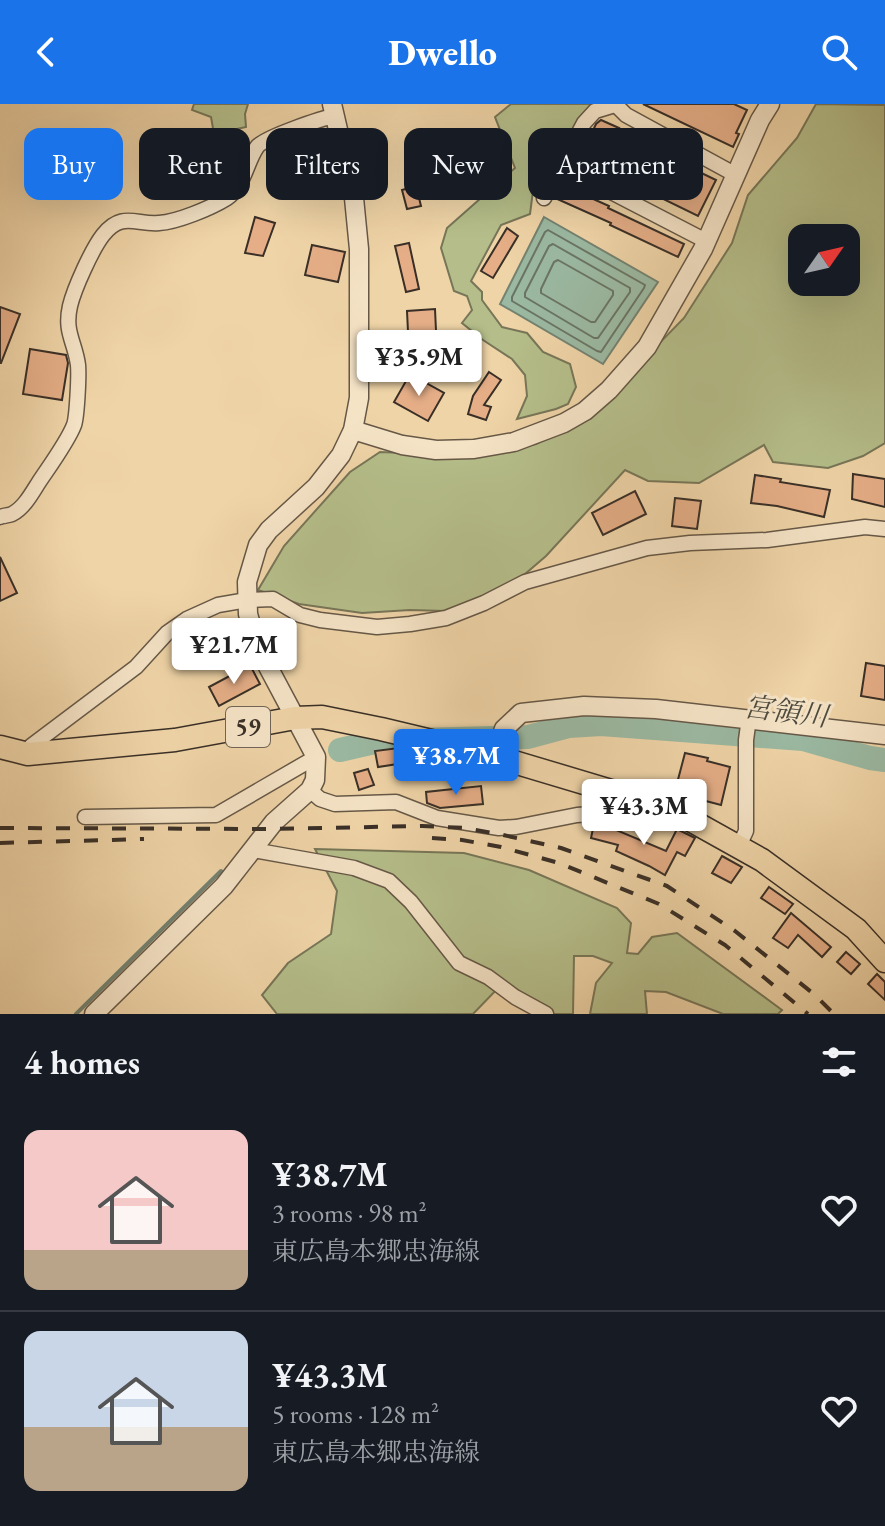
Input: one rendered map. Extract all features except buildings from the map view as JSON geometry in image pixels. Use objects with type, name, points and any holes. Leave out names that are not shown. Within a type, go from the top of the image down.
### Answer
[{"type":"main road","name":"59","points":[[0,747],[28,754],[175,740],[295,718],[322,717],[494,756],[641,800],[685,817],[762,860],[856,929],[885,961]]},
{"type":"street","points":[[353,430],[402,445],[436,450],[474,449],[514,442],[564,423],[585,411],[609,390],[647,347],[703,249],[770,104]]},
{"type":"street","points":[[581,128],[595,111],[617,105],[626,115],[736,175]]},
{"type":"street","points":[[0,517],[12,515],[27,501],[75,424],[78,365],[67,328],[70,304],[104,234],[118,223],[128,220],[157,224],[229,197],[238,186],[259,144],[322,118],[333,110],[354,198],[359,249],[359,398],[353,430],[341,455],[316,487],[269,530],[258,545],[247,582],[248,614],[257,646],[316,757],[315,780],[310,790],[274,822],[224,886],[94,1014]]},
{"type":"street","points":[[627,200],[706,241]]},
{"type":"street","points":[[28,754],[31,746],[136,667],[167,633],[187,619],[218,605],[273,599],[300,615],[320,620],[377,627],[410,624],[446,618],[525,582],[647,548],[767,540],[865,527],[885,529]]},
{"type":"street","points":[[494,756],[504,729],[521,713],[584,706],[656,709],[748,729],[885,735]]},
{"type":"street","points":[[739,846],[746,831],[748,729]]},
{"type":"street","points":[[85,817],[216,815],[316,757]]},
{"type":"street","points":[[310,790],[320,799],[335,804],[396,802],[437,818],[499,828],[577,815],[634,811],[641,800]]},
{"type":"street","points":[[253,850],[354,868],[389,881],[411,902],[459,963],[488,977],[546,1014]]},
{"type":"shaded area","points":[[194,104],[248,104],[246,127],[213,128],[211,117],[192,110]]},
{"type":"shaded area","points":[[511,104],[599,104],[586,110],[575,128],[528,128],[530,214],[501,225],[471,281],[482,292],[482,300],[502,327],[527,333],[543,352],[570,364],[576,387],[568,404],[517,419],[527,396],[525,375],[512,359],[462,323],[472,310],[467,296],[454,291],[441,248],[447,228],[479,200],[512,200],[512,171],[515,168],[512,160],[512,128],[499,128],[495,117]]},
{"type":"shaded area","points":[[816,104],[885,105],[885,443],[863,456],[828,468],[773,462],[764,445],[699,483],[648,481],[625,470],[546,556],[504,592],[445,611],[362,613],[299,604],[258,590],[284,546],[350,472],[380,452],[479,456],[536,444],[585,420],[684,318],[732,243],[748,195],[797,138]]},
{"type":"shaded area","points":[[315,849],[464,853],[529,870],[617,908],[631,923],[627,953],[638,954],[652,937],[677,933],[782,1010],[778,1014],[723,1014],[666,992],[645,991],[647,1014],[590,1014],[596,983],[612,963],[593,956],[574,956],[573,1014],[548,1014],[500,986],[473,1014],[277,1014],[262,995],[288,963],[331,934],[337,891]]},
{"type":"water","points":[[544,217],[658,282],[603,364],[500,304]]},
{"type":"waterway","name":"宮領川","points":[[340,750],[379,741],[528,737],[569,726],[601,724],[803,739],[885,760]]},
{"type":"waterway","points":[[76,1014],[221,871]]},
{"type":"railway","points":[[0,828],[422,826],[465,828],[503,835],[561,848],[667,886],[735,931],[834,1014]]},
{"type":"railway","points":[[432,838],[501,847],[559,863],[659,904],[725,945],[808,1014]]},
{"type":"railway","points":[[0,843],[144,839]]}]
